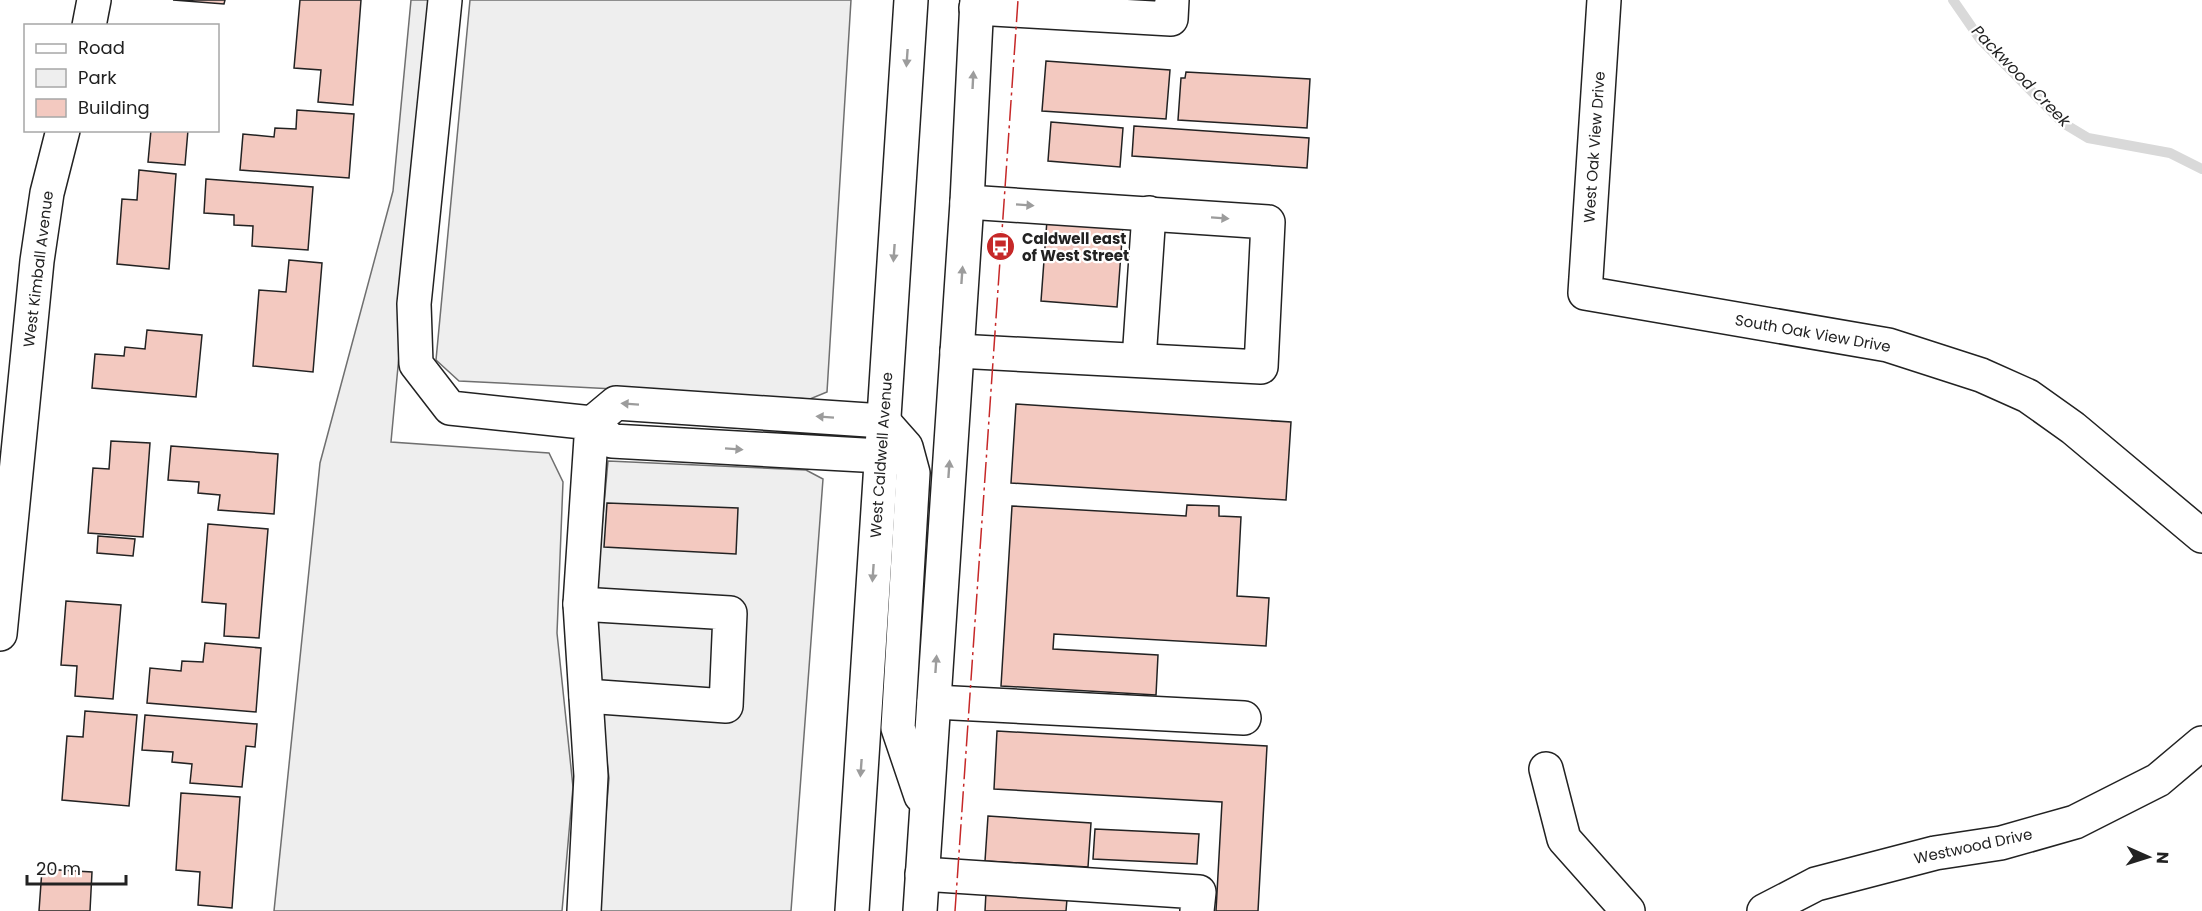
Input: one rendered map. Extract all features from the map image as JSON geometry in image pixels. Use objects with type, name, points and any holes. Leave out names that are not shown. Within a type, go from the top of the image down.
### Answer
[{"type":"main road","points":[[88,24],[94,0]]},
{"type":"main road","points":[[446,0],[414,304],[416,364],[450,408],[592,423],[612,441],[881,456]]},
{"type":"main road","name":"West Caldwell Avenue","points":[[852,911],[911,0]]},
{"type":"main road","points":[[920,911],[925,808],[967,202],[977,4],[1170,19],[1172,0]]},
{"type":"main road","name":"West Oak View Drive","points":[[1585,293],[1604,0]]},
{"type":"main road","name":"West Kimball Avenue","points":[[0,634],[11,407],[47,193],[62,132]]},
{"type":"main road","points":[[957,351],[1261,367],[1268,222],[967,202]]},
{"type":"main road","points":[[1139,360],[1149,213]]},
{"type":"main road","name":"South Oak View Drive","points":[[1585,293],[1888,345],[1981,375],[2028,396],[2073,428],[2202,536]]},
{"type":"main road","points":[[584,911],[591,776],[580,604],[592,423],[616,404],[883,421],[906,447],[913,472],[898,728],[925,808]]},
{"type":"main road","points":[[580,604],[730,614],[726,706],[586,696]]},
{"type":"main road","points":[[934,702],[1244,718]]},
{"type":"main road","name":"Westwood Drive","points":[[1764,911],[1816,884],[1935,853],[2001,843],[2075,822],[2158,780],[2202,743]]},
{"type":"main road","points":[[1546,769],[1564,839],[1628,911]]},
{"type":"main road","points":[[922,874],[1198,892],[1197,911]]},
{"type":"green space","points":[[411,0],[432,0],[391,442],[549,453],[563,482],[557,633],[573,787],[562,911],[274,911],[320,463],[393,191]]},
{"type":"green space","points":[[470,0],[851,0],[827,392],[810,399],[459,381],[436,360]]},
{"type":"green space","points":[[608,461],[806,470],[823,479],[791,911],[598,911],[609,778],[592,637]]},
{"type":"building","points":[[173,0],[225,0],[224,4]]},
{"type":"building","points":[[300,0],[361,0],[353,105],[318,102],[321,70],[294,68]]},
{"type":"building","points":[[1046,61],[1170,70],[1166,119],[1042,111]]},
{"type":"building","points":[[1186,72],[1310,79],[1307,128],[1178,120],[1181,78],[1185,78]]},
{"type":"building","points":[[297,110],[354,114],[349,178],[240,170],[243,134],[274,137],[275,128],[296,129]]},
{"type":"building","points":[[1051,122],[1123,128],[1120,167],[1048,161]]},
{"type":"building","points":[[1134,126],[1309,138],[1307,168],[1132,156]]},
{"type":"building","points":[[151,132],[188,132],[185,165],[148,162]]},
{"type":"building","points":[[139,170],[176,174],[169,269],[117,264],[122,199],[137,200]]},
{"type":"building","points":[[206,179],[313,187],[308,250],[252,246],[253,226],[234,225],[234,215],[204,213]]},
{"type":"building","points":[[1047,220],[1123,226],[1117,307],[1041,301]]},
{"type":"building","points":[[289,260],[322,263],[313,372],[253,366],[259,290],[286,292]]},
{"type":"building","points":[[147,330],[202,335],[196,397],[92,388],[95,354],[124,356],[125,347],[145,349]]},
{"type":"building","points":[[1016,404],[1291,422],[1286,500],[1011,483]]},
{"type":"building","points":[[111,441],[150,443],[143,537],[88,533],[93,468],[109,469]]},
{"type":"building","points":[[171,446],[278,454],[274,514],[218,510],[220,495],[198,493],[199,482],[168,480]]},
{"type":"building","points":[[607,503],[738,508],[736,554],[604,547]]},
{"type":"building","points":[[1187,505],[1219,506],[1219,516],[1241,517],[1237,596],[1269,598],[1266,646],[1054,634],[1053,649],[1158,655],[1156,695],[1001,686],[1012,506],[1186,516]]},
{"type":"building","points":[[208,524],[268,529],[259,638],[224,636],[226,604],[202,602]]},
{"type":"building","points":[[98,536],[135,539],[133,556],[97,553]]},
{"type":"building","points":[[66,601],[121,605],[113,699],[75,696],[77,666],[61,665]]},
{"type":"building","points":[[205,643],[261,648],[256,712],[147,703],[150,668],[181,671],[182,661],[203,662]]},
{"type":"building","points":[[85,711],[137,715],[129,806],[62,800],[67,736],[83,737]]},
{"type":"building","points":[[145,715],[257,724],[255,747],[246,746],[242,787],[190,783],[192,764],[172,762],[173,752],[142,750]]},
{"type":"building","points":[[997,731],[1267,746],[1258,911],[1216,911],[1222,802],[994,789]]},
{"type":"building","points":[[181,793],[240,797],[232,908],[198,905],[200,872],[176,870]]},
{"type":"building","points":[[988,816],[1091,823],[1088,867],[985,861]]},
{"type":"building","points":[[1095,829],[1199,834],[1197,864],[1093,859]]},
{"type":"building","points":[[42,869],[92,872],[90,911],[39,911]]},
{"type":"building","points":[[986,892],[1067,899],[1066,911],[985,911]]},
{"type":"waterway","name":"Packwood Creek","points":[[1953,0],[1980,39],[2063,123],[2088,138],[2170,153],[2202,169]]},
{"type":"power","points":[[955,911],[1018,0]]},
{"type":"place","name":"Caldwell east of West Street","points":[[1001,247]]}]
